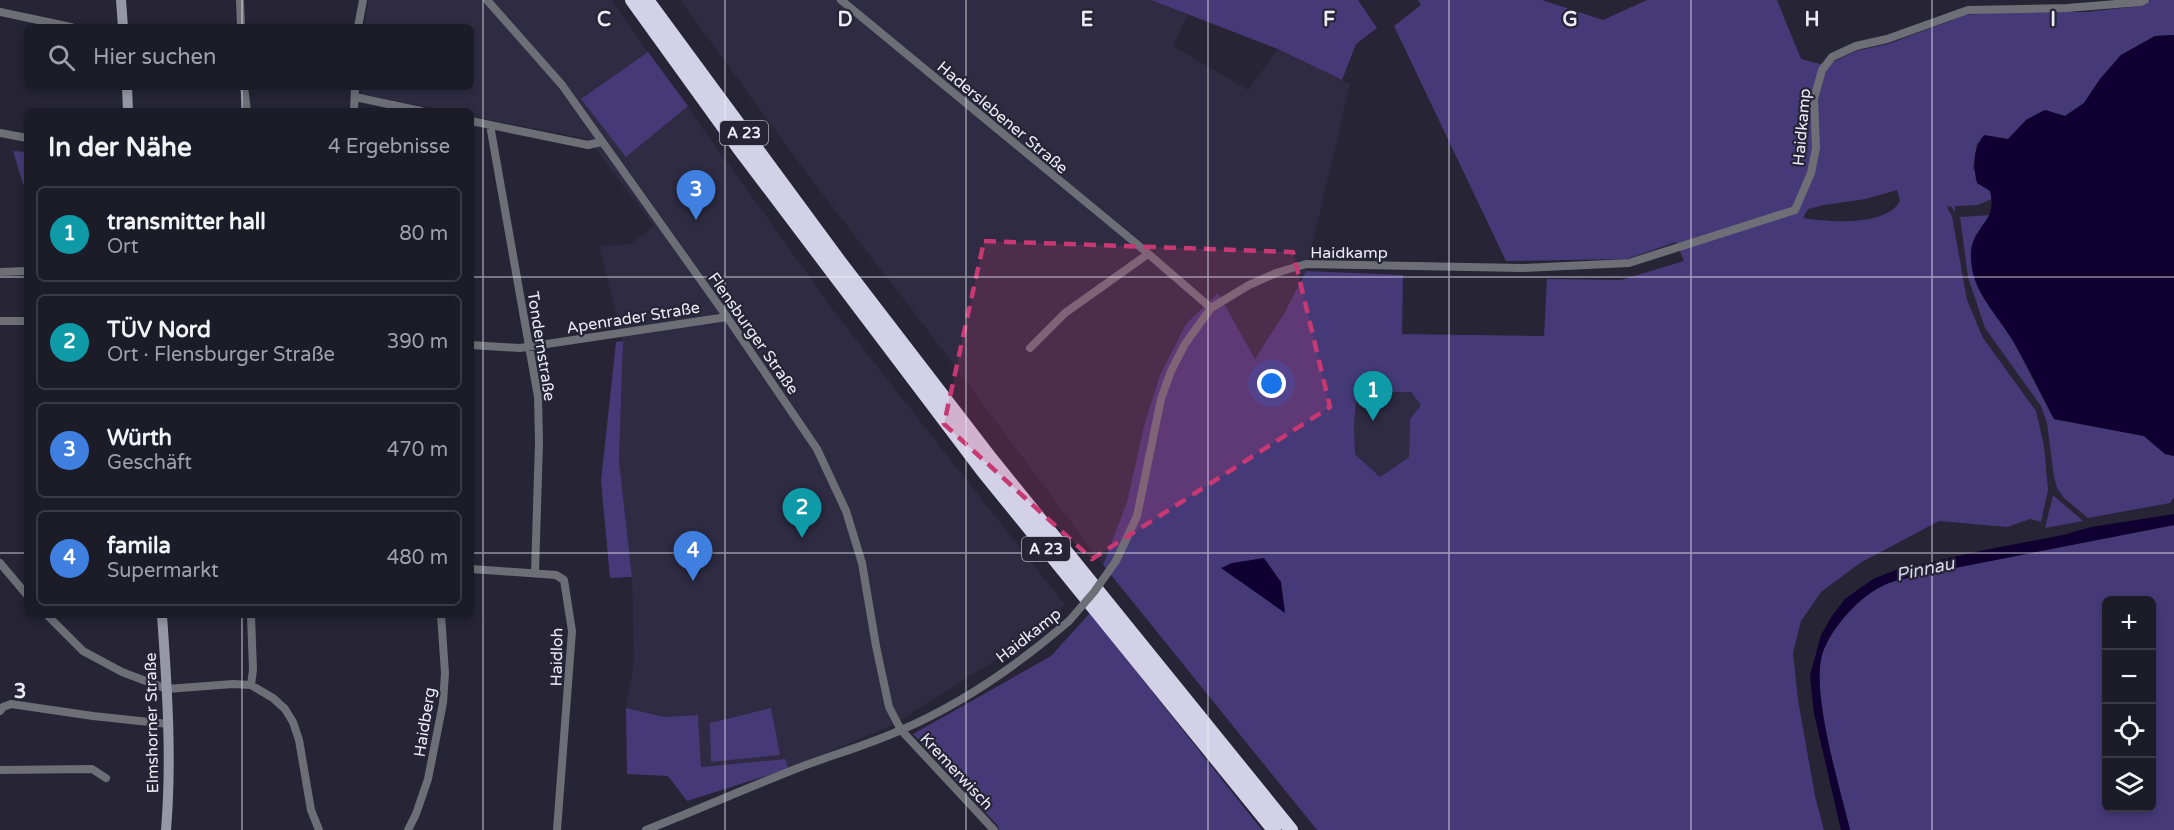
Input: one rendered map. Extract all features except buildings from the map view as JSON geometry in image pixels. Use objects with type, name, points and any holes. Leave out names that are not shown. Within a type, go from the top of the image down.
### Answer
[{"type":"highway","name":"A 23","points":[[632,0],[744,156],[983,471],[1274,830]]},
{"type":"highway","name":"A 23","points":[[647,0],[836,256],[991,459],[1291,830]]},
{"type":"main road","points":[[121,0],[123,24]]},
{"type":"main road","points":[[127,90],[128,108]]},
{"type":"main road","name":"Elmshorner Straße","points":[[162,618],[168,724],[166,830]]},
{"type":"street","points":[[240,0],[241,24]]},
{"type":"street","points":[[359,24],[363,0]]},
{"type":"street","name":"Flensburger Straße","points":[[487,0],[562,86],[818,449],[837,490],[862,563],[889,707],[901,730]]},
{"type":"street","name":"Haderslebener Straße","points":[[841,0],[1211,308]]},
{"type":"street","name":"Haidkamp","points":[[646,830],[799,768],[901,730],[942,710],[1041,646],[1069,621],[1100,585],[1116,561],[1137,516],[1161,399],[1171,371],[1185,344],[1211,308],[1249,285],[1276,273],[1306,264],[1522,268],[1629,263],[1795,210],[1811,173],[1816,148],[1814,99],[1822,70],[1832,57],[1856,46],[1887,39],[1968,10],[2067,9],[2145,0]]},
{"type":"street","points":[[0,12],[57,24]]},
{"type":"street","points":[[244,90],[247,108]]},
{"type":"street","points":[[354,108],[355,90]]},
{"type":"street","points":[[355,98],[406,108]]},
{"type":"street","points":[[474,122],[588,145],[601,142]]},
{"type":"street","name":"Tondernstraße","points":[[490,125],[538,397],[535,573]]},
{"type":"street","points":[[0,133],[24,137]]},
{"type":"street","points":[[1030,348],[1065,313],[1148,254]]},
{"type":"street","points":[[0,272],[24,271]]},
{"type":"street","name":"Apenrader Straße","points":[[474,345],[530,346],[727,317]]},
{"type":"street","points":[[0,321],[24,321]]},
{"type":"street","points":[[0,563],[24,591]]},
{"type":"street","name":"Haidloh","points":[[474,569],[556,575],[564,580],[572,631],[557,830]]},
{"type":"street","points":[[50,618],[83,651],[122,672],[167,689],[233,684],[251,685],[273,698],[285,709],[293,722],[299,740],[311,810],[319,830]]},
{"type":"street","points":[[251,618],[253,670],[251,685]]},
{"type":"street","name":"Haidberg","points":[[408,830],[428,779],[442,703],[445,672],[441,618]]},
{"type":"street","points":[[0,711],[3,707],[12,704],[168,724]]},
{"type":"street","name":"Kremerwisch","points":[[901,730],[994,830]]},
{"type":"street","points":[[0,770],[92,769],[106,778]]},
{"type":"highlighted area","points":[[984,241],[1293,252],[1330,407],[1092,559],[944,424]]},
{"type":"shaded area","points":[[368,0],[611,0],[839,318],[1065,605],[1035,635],[891,726],[788,769],[786,759],[701,767],[698,715],[664,717],[626,708],[634,661],[632,577],[619,461],[623,341],[599,246],[631,244],[654,226],[588,139],[474,117],[474,108],[432,108],[362,94],[360,90],[474,90],[474,24],[365,24]]},
{"type":"shaded area","points":[[680,0],[1151,0],[1188,14],[1173,46],[1248,90],[1278,49],[1350,84],[1306,271],[1285,312],[1255,360],[1186,324],[1160,375],[1144,426],[1126,508],[1103,565],[945,353],[811,179]]},
{"type":"shaded area","points":[[1151,0],[1358,0],[1377,28],[1356,44],[1342,80],[1278,49]]},
{"type":"shaded area","points":[[1418,0],[1542,0],[1603,20],[1647,0],[1777,0],[1801,59],[1820,64],[1833,62],[1856,51],[1888,44],[1966,15],[1998,12],[2086,12],[2141,6],[2151,0],[2174,0],[2174,35],[2155,36],[2121,55],[2100,79],[2084,103],[2065,116],[2045,110],[2026,120],[2008,139],[1977,143],[1973,169],[1990,191],[1992,199],[1978,205],[1955,206],[1955,213],[1951,206],[1947,207],[1952,216],[1967,300],[1983,338],[2036,411],[2044,446],[2048,490],[2041,522],[2030,519],[2007,527],[1939,521],[1860,563],[1821,592],[1801,621],[1793,653],[1798,700],[1815,796],[1824,830],[1317,830],[1103,565],[1127,502],[1144,426],[1160,375],[1186,324],[1218,293],[1255,359],[1285,312],[1306,271],[1403,275],[1402,334],[1544,336],[1547,279],[1621,280],[1684,261],[1676,242],[1627,259],[1506,261],[1394,26],[1421,5]],"holes":[[[1897,190],[1900,201],[1893,209],[1870,219],[1827,221],[1803,218],[1808,209],[1866,199]],[[1357,392],[1411,392],[1421,405],[1410,419],[1409,457],[1380,477],[1355,454],[1354,424]]]},
{"type":"shaded area","points":[[648,52],[688,106],[626,157],[581,99]]},
{"type":"shaded area","points":[[13,151],[24,152],[23,184]]},
{"type":"shaded area","points":[[1991,215],[1981,227],[1973,274],[1988,304],[2013,341],[2054,419],[2144,436],[2165,454],[2174,456],[2174,497],[2170,503],[2088,518],[2064,498],[2057,488],[2047,423],[2041,406],[1985,328],[1968,277],[1960,217]]},
{"type":"shaded area","points":[[623,341],[619,461],[632,577],[610,578],[601,481],[616,342]]},
{"type":"shaded area","points":[[1357,392],[1411,392],[1422,405],[1410,419],[1409,457],[1380,477],[1355,454],[1354,424]]},
{"type":"shaded area","points":[[2053,495],[2083,521],[2045,528]]},
{"type":"shaded area","points":[[2174,525],[2174,830],[1850,830],[1823,716],[1820,693],[1822,655],[1840,622],[1852,609],[1877,589],[1902,579]]},
{"type":"shaded area","points":[[1090,613],[1262,830],[999,830],[998,826],[913,734],[1051,656]]},
{"type":"shaded area","points":[[626,708],[664,717],[698,715],[701,767],[786,759],[788,769],[687,801],[668,776],[627,774]]},
{"type":"shaded area","points":[[771,708],[780,755],[711,762],[710,723]]},
{"type":"water","points":[[2174,35],[2174,456],[2165,454],[2144,436],[2054,419],[2018,350],[1979,290],[1973,273],[1971,255],[1975,237],[1989,215],[1992,201],[1990,191],[1977,183],[1975,171],[1976,152],[1984,135],[2008,139],[2026,120],[2045,110],[2065,116],[2084,103],[2100,79],[2121,55],[2155,36]]},
{"type":"water","name":"Pinnau","points":[[2174,514],[2174,525],[1897,580],[1877,589],[1857,604],[1840,622],[1830,638],[1822,655],[1820,672],[1823,716],[1850,830],[1841,830],[1814,713],[1810,676],[1821,635],[1845,599],[1873,579],[1896,570],[2091,527]]},
{"type":"water","points":[[1264,558],[1281,582],[1285,613],[1221,568],[1232,563]]},
{"type":"place","name":"Würth","points":[[696,220]]},
{"type":"place","name":"transmitter hall","points":[[1373,421]]},
{"type":"place","name":"TÜV Nord","points":[[802,538]]},
{"type":"place","name":"famila","points":[[693,581]]}]
